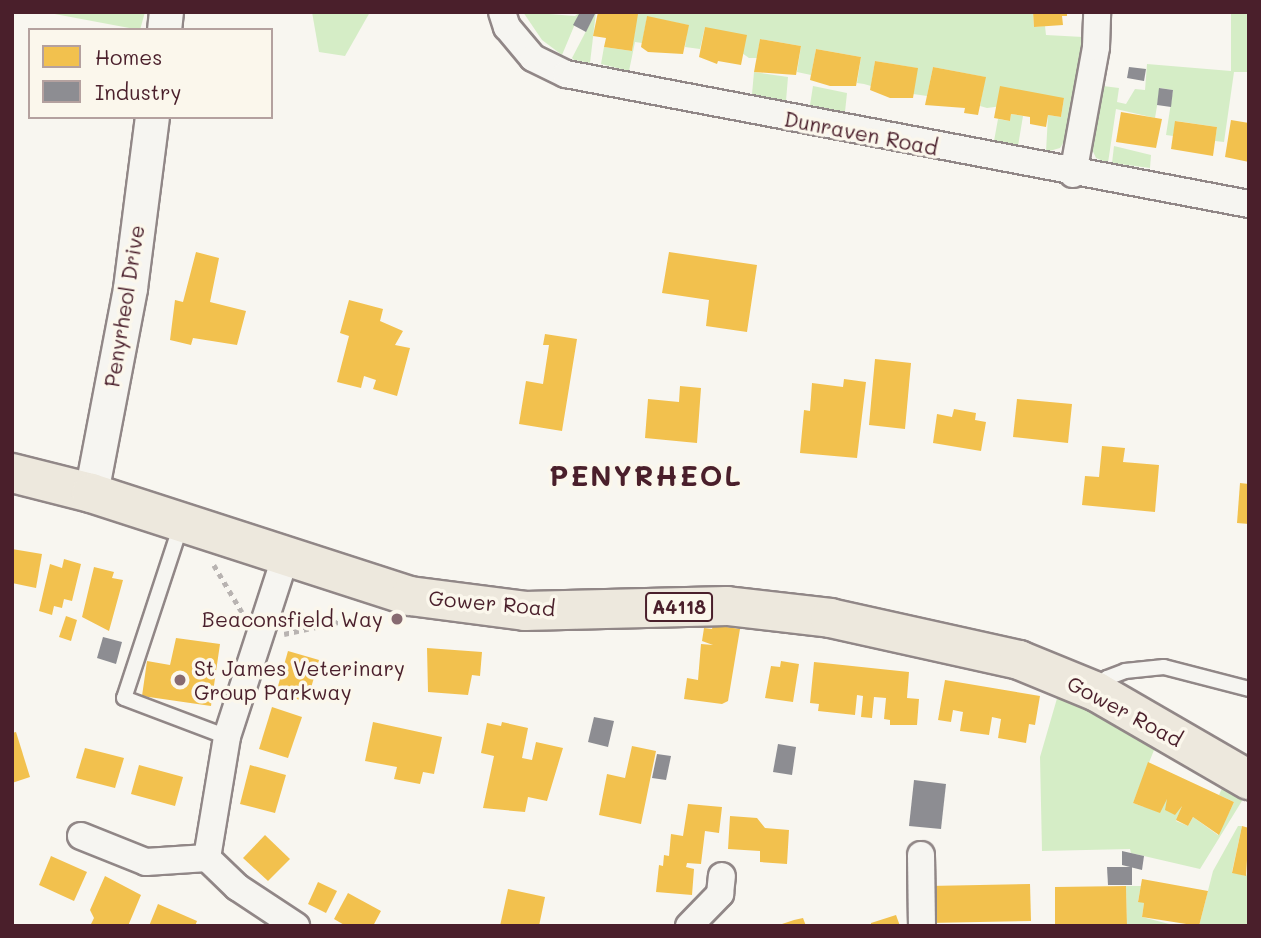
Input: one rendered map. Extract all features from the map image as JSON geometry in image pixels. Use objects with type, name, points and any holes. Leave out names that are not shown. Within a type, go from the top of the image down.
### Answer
[{"type":"main road","name":"Gower Road","points":[[12,473],[91,493],[181,525],[410,596],[525,611],[727,606],[830,618],[1019,660],[1097,692],[1249,780]]},
{"type":"street","name":"Dunraven Road","points":[[502,12],[507,27],[533,58],[566,74],[1073,174],[1249,204]]},
{"type":"street","points":[[1073,174],[1096,47],[1097,12]]},
{"type":"street","name":"Penyrheol Drive","points":[[91,493],[130,288],[152,119]]},
{"type":"street","points":[[207,858],[227,737],[285,558]]},
{"type":"street","points":[[81,836],[146,862],[207,858],[237,887],[296,926]]},
{"type":"street","points":[[921,855],[922,926]]},
{"type":"street","points":[[689,926],[720,894],[722,876]]},
{"type":"lane","points":[[181,525],[124,698],[227,737]]},
{"type":"lane","points":[[1097,692],[1107,678],[1164,667],[1249,689]]},
{"type":"green space","points":[[44,12],[145,12],[141,28]]},
{"type":"green space","points":[[312,12],[370,12],[345,56],[319,52]]},
{"type":"green space","points":[[523,12],[575,16],[580,12],[562,55],[542,40]]},
{"type":"green space","points":[[596,12],[590,63],[574,60],[572,58]]},
{"type":"green space","points":[[629,12],[1033,12],[1034,27],[1045,26],[1046,35],[1083,37],[1067,137],[1060,148],[1046,152],[1048,115],[1061,117],[1064,98],[987,108],[980,106],[985,77],[933,67],[927,96],[913,94],[917,68],[875,61],[871,86],[857,83],[861,57],[816,49],[811,75],[797,72],[801,46],[760,39],[757,58],[749,58],[705,27],[700,49],[685,47],[688,25],[647,17],[642,43],[635,42],[629,71],[601,64],[604,47],[632,51],[637,14]]},
{"type":"green space","points":[[1231,12],[1249,12],[1249,72],[1234,72],[1224,142],[1215,141],[1217,127],[1176,121],[1173,136],[1166,135],[1173,90],[1160,88],[1155,118],[1116,109],[1108,163],[1096,158],[1091,147],[1103,86],[1119,88],[1117,102],[1126,104],[1135,89],[1145,90],[1147,64],[1231,71]]},
{"type":"green space","points":[[754,72],[788,77],[786,101],[752,94]]},
{"type":"green space","points":[[813,86],[847,93],[845,112],[810,105]]},
{"type":"green space","points":[[1011,114],[1023,116],[1018,146],[994,141],[998,119],[1010,121]]},
{"type":"green space","points":[[1114,146],[1151,155],[1150,168],[1112,163]]},
{"type":"green space","points":[[1058,695],[1156,745],[1133,803],[1144,807],[1167,799],[1182,806],[1176,821],[1188,826],[1193,817],[1218,835],[1234,802],[1219,795],[1224,784],[1245,796],[1200,869],[1131,853],[1130,849],[1042,851],[1040,757]]},
{"type":"green space","points":[[1238,826],[1242,826],[1232,872],[1246,876],[1249,868],[1249,926],[1199,926],[1213,871]]},
{"type":"green space","points":[[1126,886],[1141,886],[1138,901],[1144,903],[1142,917],[1177,926],[1127,926]]},
{"type":"building: Homes","points":[[598,12],[638,14],[632,51],[604,47],[606,38],[593,36]]},
{"type":"building: Homes","points":[[1033,12],[1067,12],[1067,16],[1062,16],[1063,25],[1034,27]]},
{"type":"building: Homes","points":[[647,16],[689,25],[683,54],[648,52],[641,47]]},
{"type":"building: Homes","points":[[705,27],[747,35],[741,65],[718,61],[717,64],[699,57]]},
{"type":"building: Homes","points":[[760,39],[801,46],[796,75],[754,72]]},
{"type":"building: Homes","points":[[816,49],[861,57],[856,86],[830,86],[810,80]]},
{"type":"building: Homes","points":[[875,61],[918,68],[913,98],[890,98],[870,90]]},
{"type":"building: Homes","points":[[933,67],[986,77],[978,115],[964,113],[965,108],[925,105]]},
{"type":"building: Homes","points":[[1000,86],[1064,98],[1061,117],[1048,115],[1046,127],[1030,124],[1030,117],[1011,114],[1010,121],[994,118]]},
{"type":"building: Homes","points":[[1121,112],[1162,119],[1156,148],[1116,142]]},
{"type":"building: Homes","points":[[1231,120],[1249,123],[1249,162],[1225,157]]},
{"type":"building: Homes","points":[[1175,121],[1217,127],[1213,156],[1171,149]]},
{"type":"building: Homes","points":[[196,252],[219,258],[210,302],[246,311],[237,345],[193,338],[191,345],[170,340],[175,300],[183,302]]},
{"type":"building: Homes","points":[[669,252],[757,265],[747,332],[706,326],[709,300],[662,293]]},
{"type":"building: Homes","points":[[349,300],[383,309],[380,321],[403,331],[395,345],[410,348],[397,396],[373,389],[376,380],[364,376],[361,388],[337,382],[349,336],[340,333]]},
{"type":"building: Homes","points":[[545,334],[577,339],[562,431],[519,424],[526,381],[543,384],[549,345],[543,345]]},
{"type":"building: Homes","points":[[875,359],[911,363],[905,429],[869,425]]},
{"type":"building: Homes","points":[[844,379],[866,382],[857,458],[800,453],[804,410],[810,411],[812,383],[843,387]]},
{"type":"building: Homes","points":[[680,386],[701,388],[697,443],[645,438],[648,399],[679,402]]},
{"type":"building: Homes","points":[[1017,399],[1072,404],[1068,443],[1013,437]]},
{"type":"building: Homes","points":[[954,409],[976,413],[975,420],[986,422],[981,451],[933,443],[937,414],[952,417]]},
{"type":"building: Homes","points":[[1102,446],[1125,448],[1123,462],[1159,465],[1155,512],[1082,505],[1085,476],[1099,477]]},
{"type":"building: Homes","points":[[1240,483],[1249,484],[1249,524],[1237,523]]},
{"type":"building: Homes","points":[[12,549],[42,554],[36,588],[12,583]]},
{"type":"building: Homes","points":[[64,559],[81,564],[72,601],[64,599],[62,608],[54,606],[52,615],[39,611],[50,564],[62,568]]},
{"type":"building: Homes","points":[[94,567],[114,572],[112,578],[123,580],[109,631],[82,617]]},
{"type":"building: Homes","points":[[66,616],[77,620],[71,641],[59,637]]},
{"type":"building: Homes","points":[[713,625],[740,629],[728,701],[722,704],[684,699],[687,678],[698,680],[701,644],[713,645],[702,641],[704,628],[712,629]]},
{"type":"building: Homes","name":"St James Veterinary Group Parkway","points":[[176,638],[220,644],[211,706],[142,696],[147,661],[170,665]]},
{"type":"building: Homes","points":[[427,648],[482,652],[480,676],[472,675],[468,695],[428,692]]},
{"type":"building: Homes","points":[[288,651],[319,660],[307,702],[276,693]]},
{"type":"building: Homes","points":[[781,661],[799,664],[793,702],[765,698],[771,666],[780,667]]},
{"type":"building: Homes","points":[[814,662],[909,672],[907,698],[919,699],[917,725],[890,725],[890,720],[884,719],[886,698],[874,697],[872,718],[861,717],[863,696],[857,695],[855,715],[818,711],[819,704],[810,703]]},
{"type":"building: Homes","points":[[945,680],[1040,696],[1035,725],[1029,724],[1026,743],[998,738],[1001,719],[992,717],[989,735],[960,731],[963,712],[953,710],[951,722],[938,720]]},
{"type":"building: Homes","points":[[272,707],[302,717],[288,758],[259,749]]},
{"type":"building: Homes","points":[[373,722],[442,737],[434,774],[423,772],[420,784],[394,779],[397,767],[365,761]]},
{"type":"building: Homes","points":[[502,722],[528,728],[522,758],[532,760],[536,742],[563,748],[547,801],[528,797],[525,812],[483,808],[494,756],[481,753],[487,723],[501,726]]},
{"type":"building: Homes","points":[[16,732],[30,777],[12,783],[12,733]]},
{"type":"building: Homes","points":[[632,746],[656,751],[641,824],[599,815],[607,774],[625,778]]},
{"type":"building: Homes","points":[[85,748],[124,758],[115,788],[76,778]]},
{"type":"building: Homes","points":[[1148,762],[1234,802],[1219,835],[1193,817],[1188,826],[1176,820],[1182,806],[1175,815],[1165,810],[1167,799],[1160,813],[1133,803]]},
{"type":"building: Homes","points":[[139,765],[183,777],[175,806],[131,794]]},
{"type":"building: Homes","points":[[250,765],[286,775],[275,813],[240,804]]},
{"type":"building: Homes","points":[[688,804],[722,807],[719,833],[705,831],[701,864],[687,863],[686,867],[694,869],[692,895],[656,892],[659,865],[663,866],[664,855],[669,856],[671,834],[683,836]]},
{"type":"building: Homes","points":[[730,816],[757,818],[765,828],[789,830],[787,864],[760,862],[760,851],[728,849]]},
{"type":"building: Homes","points":[[1242,826],[1249,828],[1246,876],[1232,873]]},
{"type":"building: Homes","points":[[265,835],[290,859],[268,881],[243,858]]},
{"type":"building: Homes","points":[[51,856],[87,872],[74,901],[39,885]]},
{"type":"building: Homes","points":[[105,876],[141,895],[128,926],[91,924],[94,918],[90,910]]},
{"type":"building: Homes","points":[[1142,879],[1208,891],[1199,926],[1142,917],[1144,903],[1138,902]]},
{"type":"building: Homes","points":[[318,882],[337,891],[326,913],[308,904]]},
{"type":"building: Homes","points":[[1030,884],[1031,921],[929,923],[928,886]]},
{"type":"building: Homes","points":[[1126,886],[1127,926],[1055,926],[1055,887]]},
{"type":"building: Homes","points":[[508,889],[545,897],[539,926],[500,926]]},
{"type":"building: Homes","points":[[348,893],[381,911],[373,926],[346,926],[334,919]]},
{"type":"building: Homes","points":[[158,904],[197,921],[195,926],[149,926]]},
{"type":"building: Homes","points":[[896,915],[900,926],[871,926],[871,923]]},
{"type":"building: Homes","points":[[803,918],[806,926],[776,926],[794,920]]},
{"type":"building: Industry","points":[[580,12],[596,12],[586,32],[573,25]]},
{"type":"building: Industry","points":[[1129,67],[1146,69],[1144,81],[1127,78]]},
{"type":"building: Industry","points":[[1159,88],[1173,90],[1171,107],[1157,105]]},
{"type":"building: Industry","points":[[103,637],[122,642],[116,664],[97,658]]},
{"type":"building: Industry","points":[[594,717],[614,721],[608,747],[588,742]]},
{"type":"building: Industry","points":[[778,744],[796,747],[792,775],[773,772]]},
{"type":"building: Industry","points":[[657,754],[671,756],[666,780],[652,778]]},
{"type":"building: Industry","points":[[914,780],[946,784],[941,829],[909,826]]},
{"type":"building: Industry","points":[[1122,851],[1144,856],[1142,870],[1122,865]]},
{"type":"building: Industry","points":[[1107,867],[1132,867],[1132,885],[1108,885]]},
{"type":"place","name":"Beaconsfield Way","points":[[397,619]]},
{"type":"place","name":"St James Veterinary Group Parkway","points":[[180,680]]},
{"type":"district","name":"PENYRHEOL","points":[[646,475]]}]
